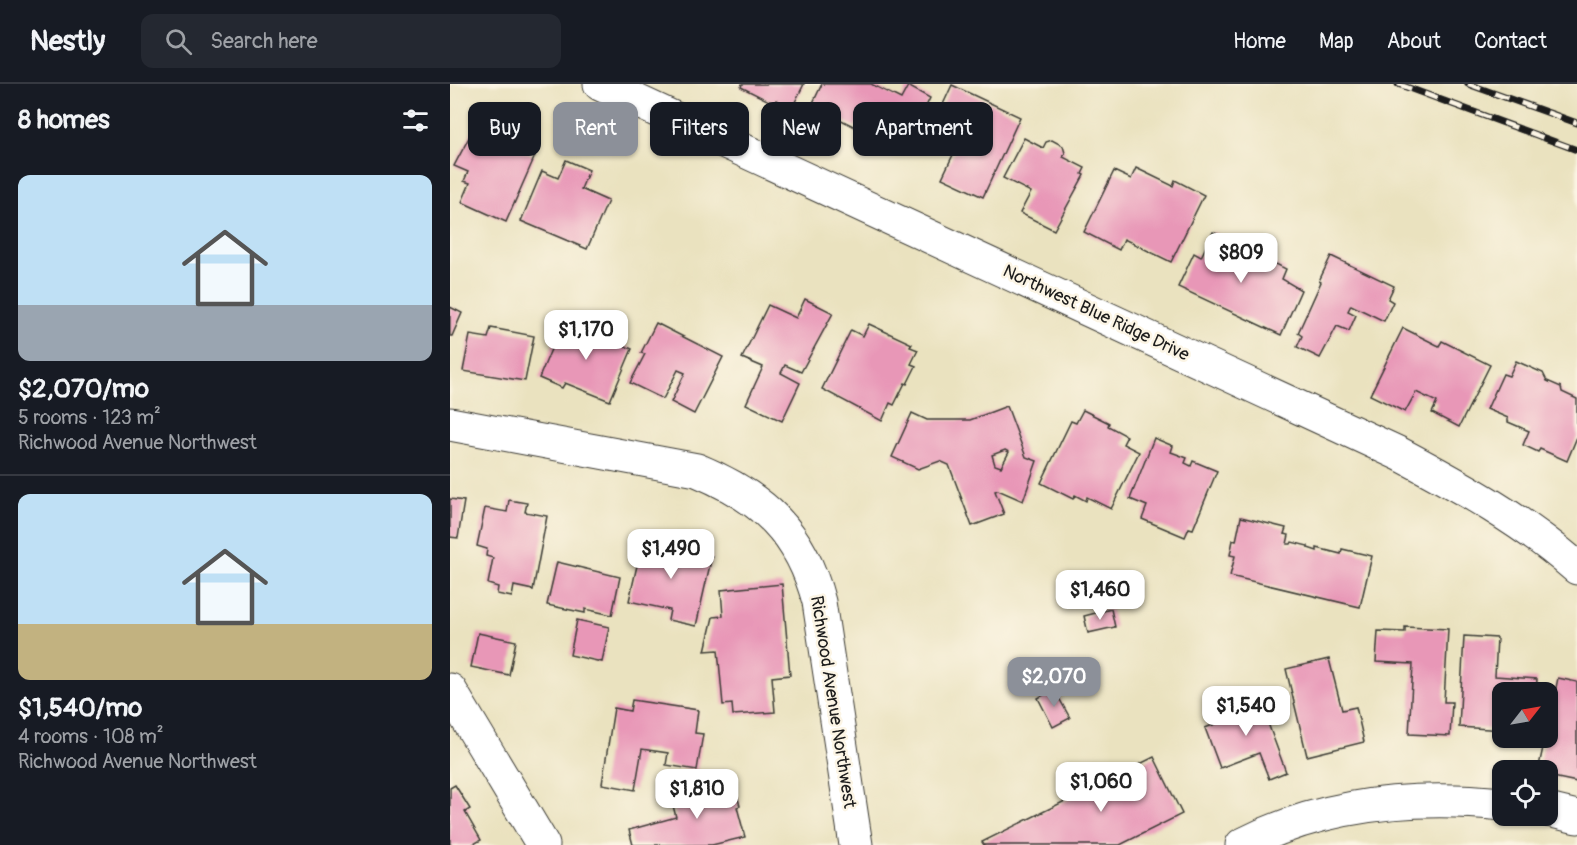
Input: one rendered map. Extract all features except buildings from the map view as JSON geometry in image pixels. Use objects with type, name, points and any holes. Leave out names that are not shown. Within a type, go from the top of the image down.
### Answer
[{"type":"street","name":"Northwest Blue Ridge Drive","points":[[600,84],[1400,454],[1503,512],[1548,543],[1577,568]]},
{"type":"street","name":"Richwood Avenue Northwest","points":[[450,424],[697,470],[736,490],[775,519],[804,556],[813,577],[819,602],[856,845]]},
{"type":"street","points":[[450,690],[543,845]]},
{"type":"street","points":[[1242,845],[1259,836],[1311,817],[1372,804],[1464,800],[1492,803]]},
{"type":"street","points":[[1558,812],[1577,817]]},
{"type":"railway","points":[[1398,84],[1577,150]]},
{"type":"railway","points":[[1468,84],[1577,123]]}]
